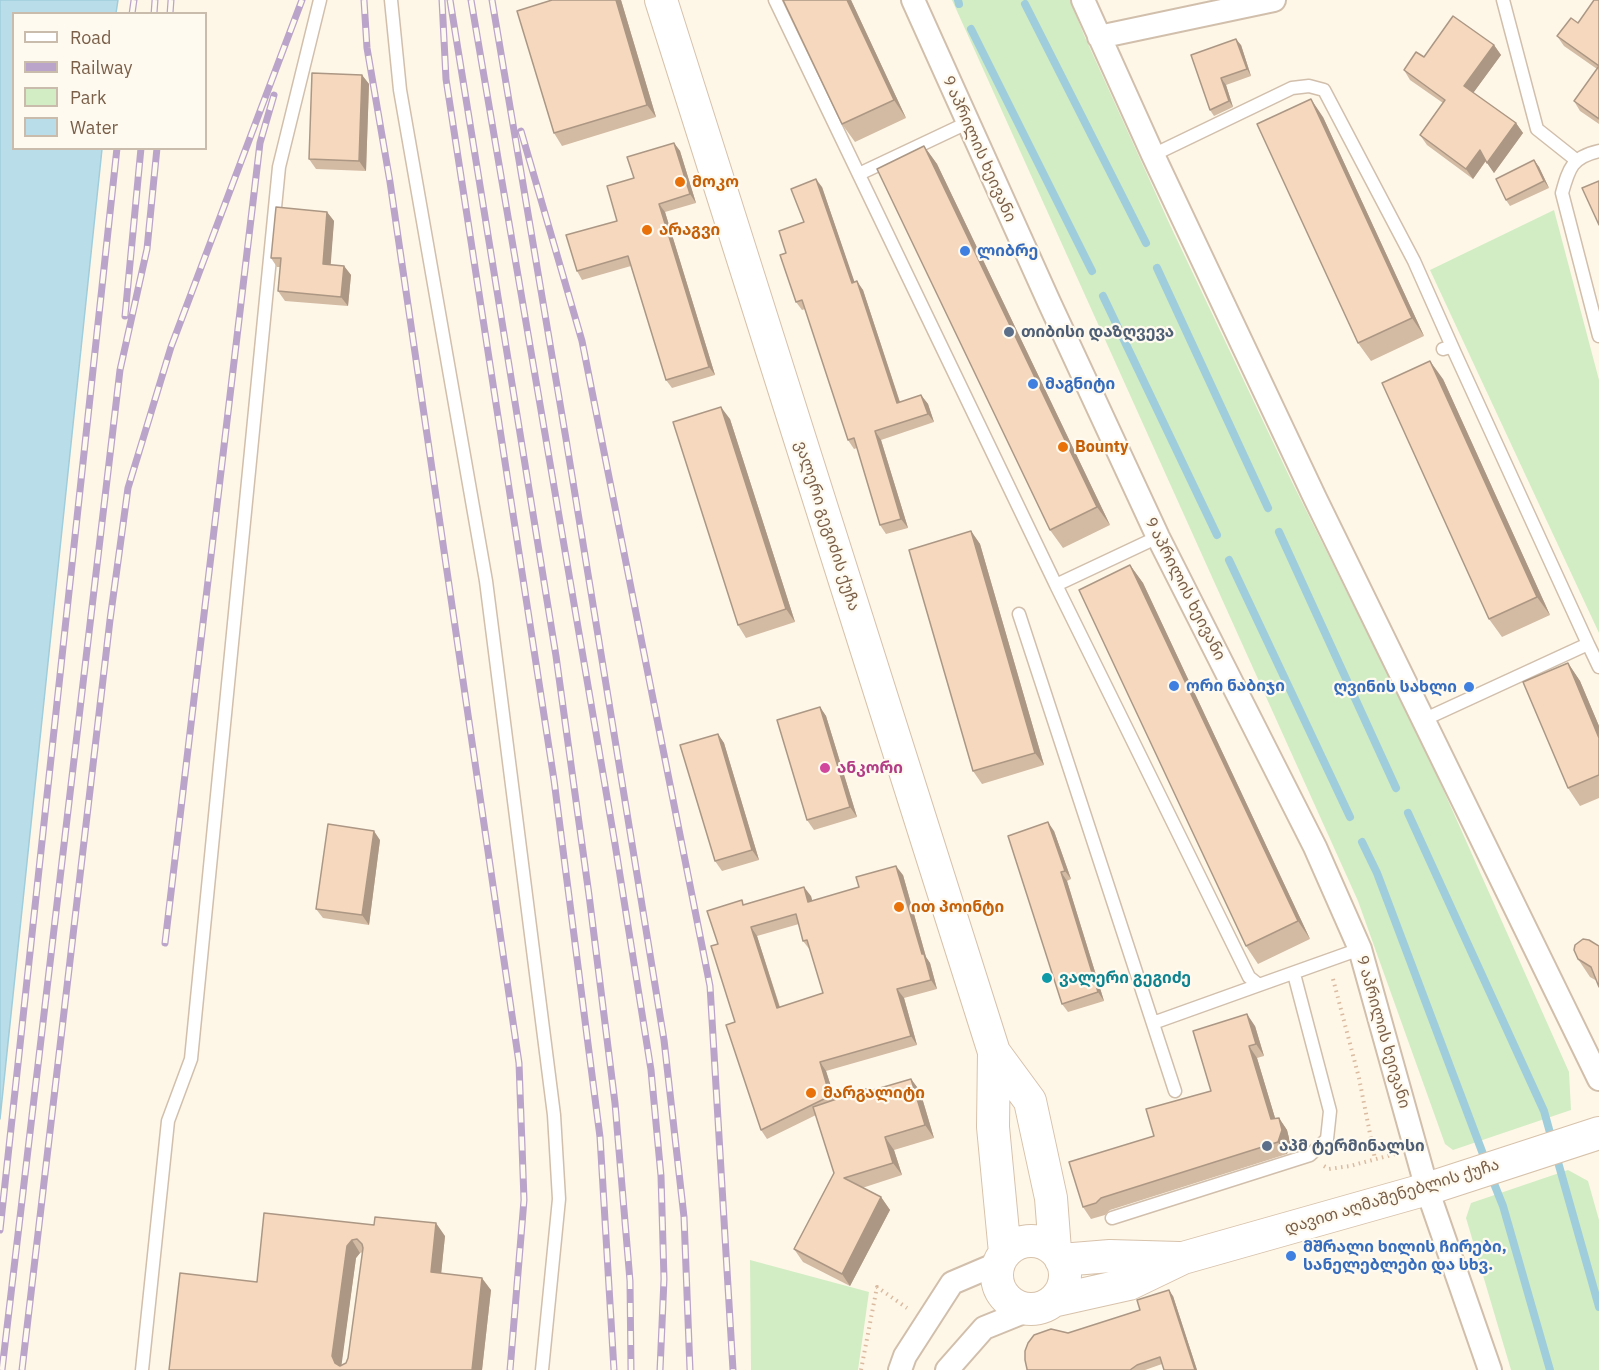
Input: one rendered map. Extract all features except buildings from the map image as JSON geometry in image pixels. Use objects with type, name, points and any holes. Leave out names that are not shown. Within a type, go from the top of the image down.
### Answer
[{"type":"street","name":"ვალერი გეგიძის ქუჩა","points":[[661,0],[994,1052],[993,1127],[1002,1258]]},
{"type":"street","name":"9 აპრილის ხეივანი","points":[[913,0],[1158,537],[1316,848],[1360,949],[1427,1189],[1490,1370]]},
{"type":"street","points":[[1083,0],[1153,155],[1315,498],[1599,1079]]},
{"type":"street","points":[[1099,37],[1261,1]]},
{"type":"street","name":"ვალერი გეგიძის ქუჩა","points":[[994,1052],[1030,1101],[1051,1198],[1058,1255]]},
{"type":"street","name":"დავით აღმაშენებლის ქუჩა","points":[[947,1370],[984,1328],[1042,1305],[1128,1284],[1183,1258],[1427,1189],[1598,1133]]},
{"type":"street","points":[[900,1370],[905,1356],[952,1283],[1002,1258],[1013,1246],[1023,1241],[1045,1244],[1058,1255],[1065,1270],[1060,1292],[1042,1305],[1019,1306],[1008,1300],[1001,1290],[997,1277],[1002,1258]]},
{"type":"street","name":"დავით აღმაშენებლის ქუჩა","points":[[1058,1255],[1183,1258]]},
{"type":"lane","points":[[142,1370],[168,1120],[191,1059],[279,167],[320,0]]},
{"type":"lane","points":[[391,0],[400,90],[486,581],[554,1115],[559,1199],[542,1370]]},
{"type":"lane","points":[[775,0],[1056,585],[1249,977],[1260,985]]},
{"type":"lane","points":[[1503,0],[1537,129],[1576,160]]},
{"type":"lane","points":[[1153,155],[1292,88],[1309,86],[1324,90],[1414,261],[1448,350],[1599,668]]},
{"type":"lane","points":[[859,174],[968,123]]},
{"type":"lane","points":[[1599,151],[1586,154],[1576,160],[1569,170],[1562,193],[1599,336]]},
{"type":"lane","points":[[1056,585],[1158,537]]},
{"type":"lane","points":[[1019,614],[1175,1091]]},
{"type":"lane","points":[[1423,720],[1588,644]]},
{"type":"lane","points":[[1153,1023],[1360,949]]},
{"type":"lane","points":[[1112,1218],[1310,1155],[1327,1139],[1330,1110],[1294,974]]},
{"type":"path","points":[[1328,961],[1359,1078],[1375,1160]]},
{"type":"path","points":[[1329,1169],[1416,1149]]},
{"type":"path","points":[[861,1370],[877,1287],[927,1322]]},
{"type":"green space","points":[[952,0],[1070,0],[1170,225],[1291,480],[1426,751],[1569,1072],[1571,1110],[1453,1150],[1445,1144],[1358,901]]},
{"type":"green space","points":[[1554,210],[1599,380],[1599,633],[1430,270]]},
{"type":"green space","points":[[1568,1170],[1588,1181],[1599,1220],[1599,1370],[1511,1370],[1466,1218],[1471,1203]]},
{"type":"green space","points":[[750,1260],[869,1292],[858,1370],[751,1370]]},
{"type":"water","points":[[0,0],[118,0],[116,12],[12,12],[12,150],[102,150],[0,1119]]},
{"type":"waterway","points":[[958,0],[959,4]]},
{"type":"waterway","points":[[1025,4],[1146,243]]},
{"type":"waterway","points":[[971,29],[1092,271]]},
{"type":"waterway","points":[[1157,268],[1268,508]]},
{"type":"waterway","points":[[1103,296],[1217,535]]},
{"type":"waterway","points":[[1279,532],[1396,788]]},
{"type":"waterway","points":[[1229,560],[1350,817]]},
{"type":"waterway","points":[[1408,813],[1544,1111],[1552,1140]]},
{"type":"waterway","points":[[1362,842],[1377,873],[1486,1162]]},
{"type":"waterway","points":[[1556,1155],[1599,1307]]},
{"type":"waterway","points":[[1491,1176],[1503,1206],[1550,1370]]},
{"type":"railway","points":[[132,12],[134,0]]},
{"type":"railway","points":[[154,12],[155,0]]},
{"type":"railway","points":[[170,12],[171,0]]},
{"type":"railway","points":[[22,1370],[110,620],[128,488],[171,347],[302,0]]},
{"type":"railway","points":[[364,0],[367,48],[390,182],[519,1063],[524,1200],[510,1370]]},
{"type":"railway","points":[[442,0],[446,79],[554,780],[600,1137],[614,1370]]},
{"type":"railway","points":[[450,0],[556,656],[589,895],[615,1103],[630,1281],[631,1370]]},
{"type":"railway","points":[[471,0],[615,844],[651,1070],[661,1176],[664,1279],[660,1370]]},
{"type":"railway","points":[[492,0],[664,1040],[684,1217],[690,1370]]},
{"type":"railway","points":[[165,943],[260,143],[274,95]]},
{"type":"railway","points":[[521,131],[582,341],[710,986],[733,1370]]},
{"type":"railway","points":[[0,1230],[117,150]]},
{"type":"railway","points":[[125,316],[141,150]]},
{"type":"railway","points":[[2,1370],[120,370],[147,249],[157,150]]},
{"type":"place","name":"მოკო","points":[[680,182]]},
{"type":"place","name":"არაგვი","points":[[647,230]]},
{"type":"place","name":"ლიბრე","points":[[965,251]]},
{"type":"place","name":"თიბისი დაზღვევა","points":[[1009,332]]},
{"type":"place","name":"მაგნიტი","points":[[1033,384]]},
{"type":"place","name":"Bounty","points":[[1063,447]]},
{"type":"place","name":"ორი ნაბიჯი","points":[[1174,686]]},
{"type":"place","name":"ღვინის სახლი","points":[[1469,687]]},
{"type":"place","name":"ანკორი","points":[[825,768]]},
{"type":"place","name":"ით პოინტი","points":[[899,907]]},
{"type":"place","name":"ვალერი გეგიძე","points":[[1047,978]]},
{"type":"place","name":"მარგალიტი","points":[[811,1093]]},
{"type":"place","name":"აპმ ტერმინალსი","points":[[1267,1146]]},
{"type":"place","name":"მშრალი ხილის ჩირები, სანელებლები და სხვ.","points":[[1291,1256]]}]
